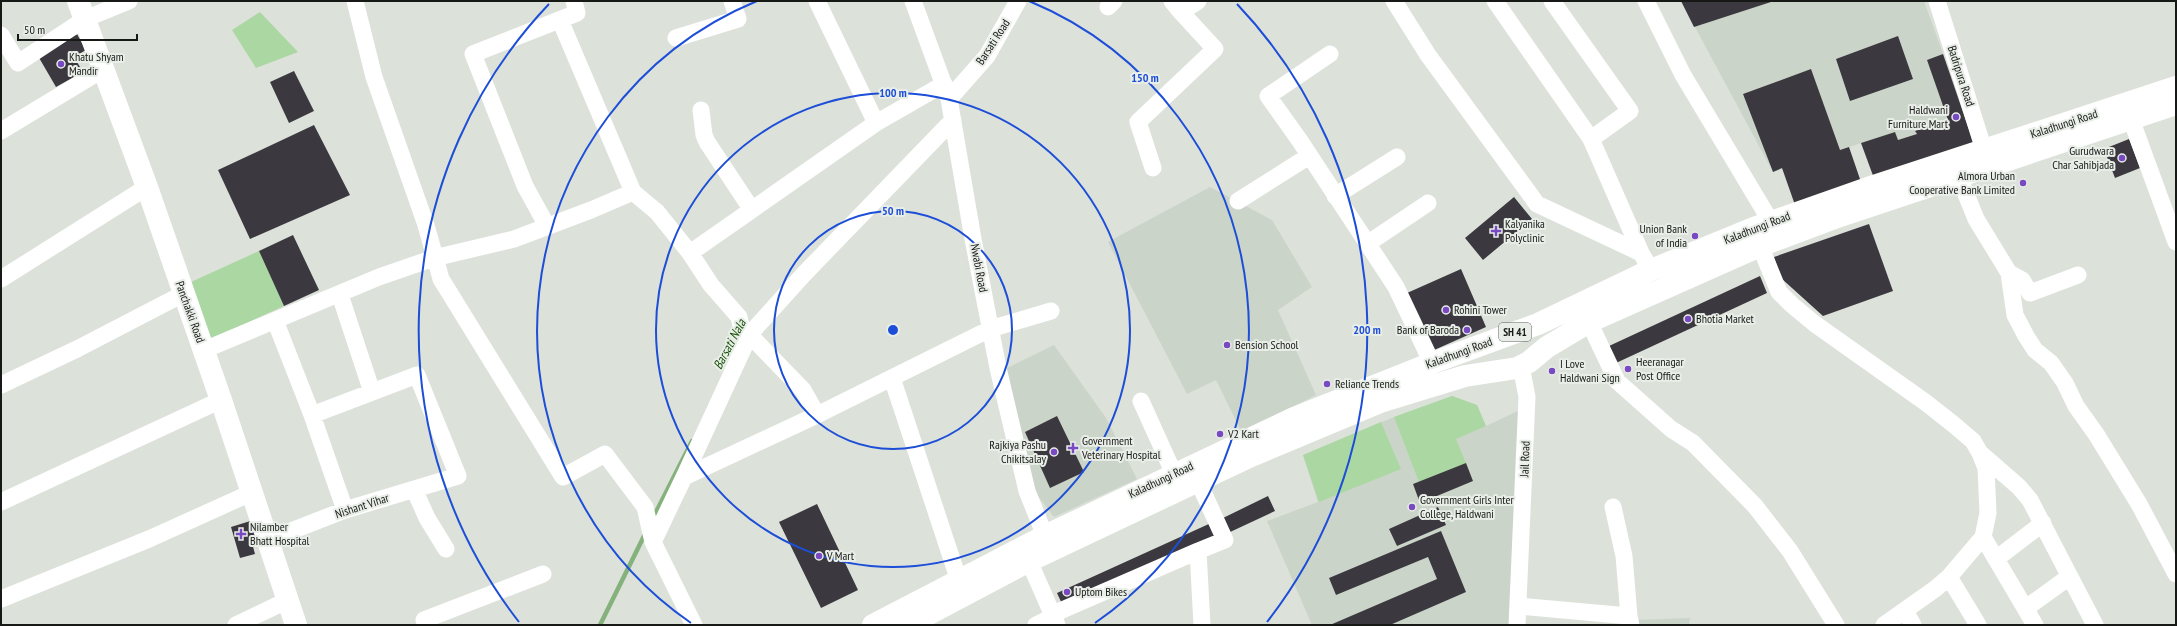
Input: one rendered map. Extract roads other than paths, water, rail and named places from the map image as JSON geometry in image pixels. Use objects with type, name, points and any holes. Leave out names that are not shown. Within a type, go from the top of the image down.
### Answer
[{"type":"main road","name":"Panchakki Road","points":[[81,10],[102,70],[147,187],[183,294],[204,350],[253,492],[296,625]]},
{"type":"main road","name":"Kaladhungi Road","points":[[2128,112],[2176,87]]},
{"type":"main road","name":"Kaladhungi Road","points":[[908,625],[1029,561],[1049,543],[1174,474],[1294,418],[1432,363],[1538,324],[1650,271],[1771,222],[1871,187],[1986,158],[2128,112],[2176,104]]},
{"type":"main road","name":"Kaladhungi Road","points":[[874,625],[959,581],[1198,481],[1251,456],[1380,402],[1465,376],[1521,366],[1547,347],[1589,322],[1650,271],[1760,246],[1840,216],[1959,176],[1986,158]]},
{"type":"main road","points":[[1538,324],[1545,335],[1547,347]]},
{"type":"main road","points":[[1489,342],[1490,357],[1499,371]]},
{"type":"street","points":[[1,35],[18,63],[81,10],[129,1]]},
{"type":"street","points":[[355,1],[374,77],[426,225],[441,279],[563,477],[605,454],[645,507],[650,531],[694,625]]},
{"type":"street","points":[[547,226],[525,186],[473,54],[577,13],[574,1]]},
{"type":"street","points":[[676,38],[738,19],[732,1]]},
{"type":"street","points":[[816,1],[876,123]]},
{"type":"street","name":"Nwabi Road","points":[[913,1],[946,91],[953,120],[990,329],[1027,491],[1049,543]]},
{"type":"street","name":"Barsati Road","points":[[690,253],[876,123],[946,91],[986,56],[1018,1]]},
{"type":"street","points":[[1153,168],[1138,122],[1215,49],[1176,7],[1198,1]]},
{"type":"street","points":[[1394,1],[1428,55],[1537,204],[1650,271]]},
{"type":"street","points":[[1495,1],[1591,139],[1650,271]]},
{"type":"street","points":[[1552,1],[1630,110],[1591,139]]},
{"type":"street","points":[[1646,1],[1683,75],[1771,222]]},
{"type":"street","name":"Badripura Road","points":[[1937,1],[1986,158]]},
{"type":"street","points":[[560,20],[633,192],[657,212],[690,253],[711,285],[739,317],[746,330],[804,390],[817,414]]},
{"type":"street","points":[[1330,54],[1268,96],[1396,287],[1432,363]]},
{"type":"street","points":[[1,132],[102,70]]},
{"type":"street","points":[[701,110],[707,142],[752,210]]},
{"type":"street","points":[[2128,112],[2176,242]]},
{"type":"street","points":[[650,531],[684,477],[746,330],[810,268],[953,120]]},
{"type":"street","points":[[1238,201],[1309,156]]},
{"type":"street","points":[[1335,196],[1396,157]]},
{"type":"street","points":[[1959,176],[1976,219],[2009,273],[2015,315],[2026,336],[2035,350],[2051,363],[2064,383],[2076,406],[2096,434],[2139,504],[2176,574]]},
{"type":"street","points":[[1,279],[147,187]]},
{"type":"street","points":[[204,350],[339,292],[434,258],[489,246],[591,210],[633,192]]},
{"type":"street","points":[[1367,244],[1428,203]]},
{"type":"street","points":[[1760,246],[1779,292],[1792,305],[1815,324],[1931,406],[1973,441],[1986,468],[1988,513],[1983,537],[1949,576],[1909,618],[1884,625]]},
{"type":"street","points":[[2009,273],[2022,280],[2030,293],[2078,275]]},
{"type":"street","points":[[1,385],[77,349],[183,294]]},
{"type":"street","points":[[312,415],[372,392],[342,301]]},
{"type":"street","points":[[684,477],[892,378],[990,329],[1051,311]]},
{"type":"street","points":[[1589,322],[1617,381],[1671,428],[1693,443],[1755,506],[1790,551],[1836,625]]},
{"type":"street","points":[[278,328],[312,415],[345,510]]},
{"type":"street","name":"Jail Road","points":[[1517,625],[1527,397],[1521,366]]},
{"type":"street","name":"Nishant Vihar","points":[[268,540],[345,510],[458,476],[417,375],[372,392]]},
{"type":"street","points":[[892,378],[959,581]]},
{"type":"street","points":[[1,502],[221,400]]},
{"type":"street","points":[[1140,401],[1174,474]]},
{"type":"street","points":[[1980,453],[2019,487],[2030,500],[2095,625]]},
{"type":"street","points":[[1036,625],[1055,618],[1198,551],[1225,540],[1198,481]]},
{"type":"street","points":[[414,490],[427,518],[446,549]]},
{"type":"street","points":[[1,599],[149,539],[253,492]]},
{"type":"street","points":[[1518,606],[1630,620],[1624,556],[1613,507]]},
{"type":"street","points":[[1996,558],[2043,523]]},
{"type":"street","points":[[1983,537],[2035,625]]},
{"type":"street","points":[[1198,551],[1202,625]]},
{"type":"street","points":[[1029,561],[1055,618]]},
{"type":"street","points":[[426,625],[424,620],[543,574]]},
{"type":"street","points":[[1949,576],[1978,625]]},
{"type":"street","points":[[2026,608],[2069,577]]},
{"type":"street","points":[[236,625],[288,600]]},
{"type":"waterway","name":"Barsati Nala","points":[[653,518],[692,441]]},
{"type":"waterway","name":"Barsati Nala","points":[[600,625],[646,532]]},
{"type":"place","name":"Khatu Shyam Mandir","points":[[61,64]]},
{"type":"place","name":"Haldwani Furniture Mart","points":[[1956,117]]},
{"type":"place","name":"Gurudwara Char Sahibjada","points":[[2122,158]]},
{"type":"place","name":"Almora Urban Cooperative Bank Limited","points":[[2023,183]]},
{"type":"place","name":"Kalyanika Polyclinic","points":[[1496,231]]},
{"type":"place","name":"Union Bank of India","points":[[1695,236]]},
{"type":"place","name":"Rohini Tower","points":[[1446,310]]},
{"type":"place","name":"Bhotia Market","points":[[1688,319]]},
{"type":"place","name":"Bank of Baroda","points":[[1467,330]]},
{"type":"place","name":"Bension School","points":[[1227,345]]},
{"type":"place","name":"Heeranagar Post Office","points":[[1628,369]]},
{"type":"place","name":"I Love Haldwani Sign","points":[[1552,371]]},
{"type":"place","name":"Reliance Trends","points":[[1327,384]]},
{"type":"place","name":"V2 Kart","points":[[1220,434]]},
{"type":"place","name":"Government Veterinary Hospital","points":[[1073,448]]},
{"type":"place","name":"Rajkiya Pashu Chikitsalay","points":[[1054,452]]},
{"type":"place","name":"Government Girls Inter College, Haldwani","points":[[1412,507]]},
{"type":"place","name":"Nilamber Bhatt Hospital","points":[[241,534]]},
{"type":"place","name":"V Mart","points":[[819,556]]},
{"type":"place","name":"Uptom Bikes","points":[[1067,592]]}]
